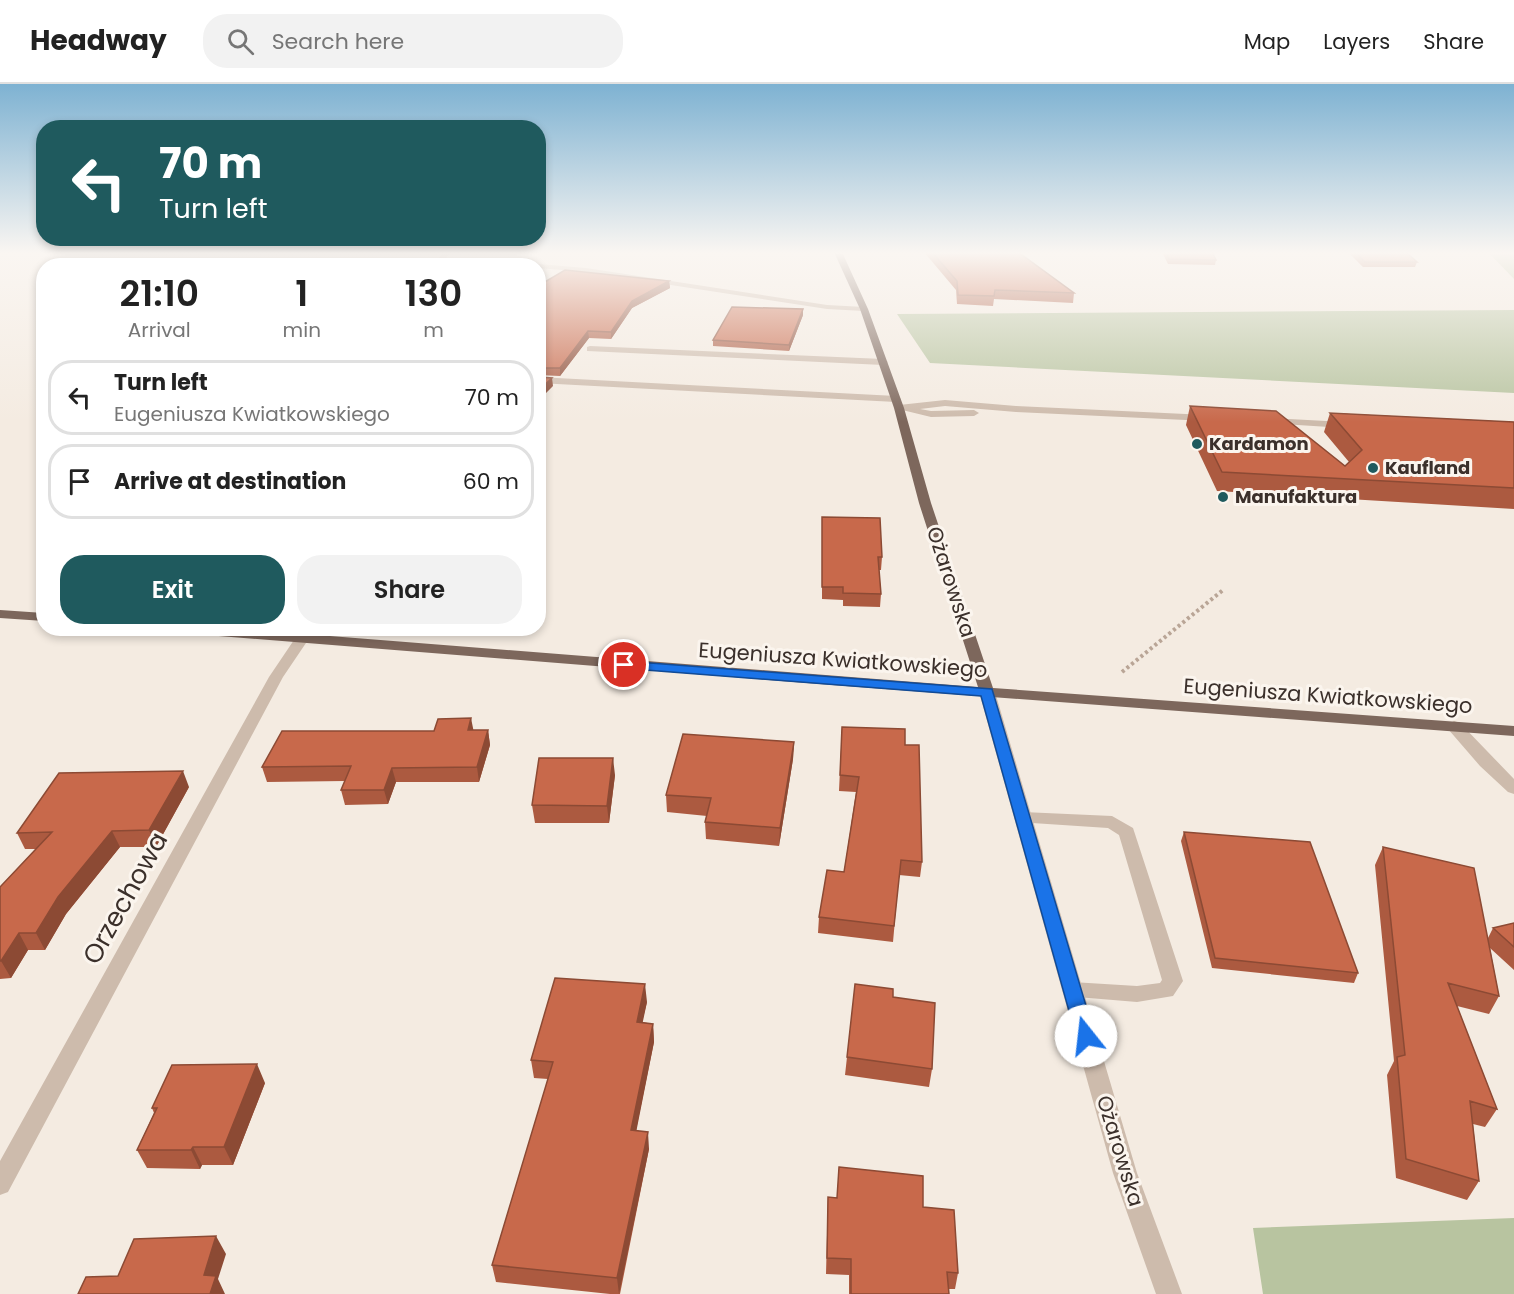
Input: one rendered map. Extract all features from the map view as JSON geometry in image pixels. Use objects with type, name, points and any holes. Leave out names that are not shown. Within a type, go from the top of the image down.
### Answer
[{"type":"main road","name":"Ożarowska","points":[[864,309],[898,403],[932,524],[987,692]]},
{"type":"main road","points":[[0,614],[36,616]]},
{"type":"main road","name":"Eugeniusza Kwiatkowskiego","points":[[257,636],[1514,731]]},
{"type":"street","points":[[844,308],[864,309]]},
{"type":"street","points":[[590,349],[883,362]]},
{"type":"street","points":[[546,381],[898,403],[931,414],[949,415],[1016,409],[1219,419]]},
{"type":"street","points":[[1255,421],[1361,426]]},
{"type":"street","name":"Orzechowa","points":[[0,1184],[276,677],[301,640]]},
{"type":"street","name":"Ożarowska","points":[[987,692],[1125,1173],[1168,1294]]},
{"type":"street","points":[[1454,726],[1486,762],[1514,788]]},
{"type":"street","points":[[1023,818],[1112,822],[1127,832],[1173,981],[1166,990],[1137,994],[1072,990]]},
{"type":"path","points":[[1122,672],[1223,590]]},
{"type":"green space","points":[[1514,310],[1514,393],[930,363],[897,314]]},
{"type":"green space","points":[[1514,1218],[1514,1294],[1263,1294],[1253,1228]]},
{"type":"building","points":[[546,308],[627,308],[611,332],[588,331],[560,368],[546,368]]},
{"type":"building","points":[[731,308],[803,309],[789,345],[713,340]]},
{"type":"building","name":"Kaufland","points":[[1190,406],[1276,411],[1345,466],[1362,450],[1330,413],[1514,422],[1514,488],[1222,472]]},
{"type":"building","points":[[822,517],[880,518],[882,557],[878,557],[881,594],[843,593],[843,587],[822,587]]},
{"type":"building","points":[[471,718],[468,730],[488,730],[477,767],[392,768],[384,790],[341,790],[351,766],[262,767],[282,731],[434,731],[438,719]]},
{"type":"building","points":[[842,727],[905,729],[905,745],[919,745],[922,862],[901,860],[894,926],[819,917],[827,870],[844,872],[859,777],[840,775]]},
{"type":"building","points":[[683,734],[794,742],[780,828],[705,822],[711,798],[666,795]]},
{"type":"building","points":[[539,758],[613,758],[607,806],[532,805]]},
{"type":"building","points":[[183,771],[149,830],[112,831],[58,897],[36,933],[19,933],[0,961],[0,887],[52,832],[17,833],[59,773]]},
{"type":"building","points":[[1184,832],[1310,842],[1358,973],[1215,958]]},
{"type":"building","points":[[1383,847],[1474,868],[1499,996],[1448,983],[1497,1109],[1470,1101],[1479,1181],[1406,1159],[1397,1057],[1405,1055]]},
{"type":"building","points":[[1514,923],[1514,947],[1493,928]]},
{"type":"building","points":[[555,978],[645,984],[637,1022],[653,1024],[631,1130],[648,1132],[617,1278],[492,1265],[553,1062],[531,1060]]},
{"type":"building","points":[[855,984],[893,989],[893,997],[935,1003],[932,1069],[847,1057]]},
{"type":"building","points":[[257,1064],[224,1147],[193,1147],[191,1150],[137,1150],[157,1108],[152,1108],[172,1065]]},
{"type":"building","points":[[839,1167],[923,1176],[923,1207],[954,1210],[958,1273],[947,1272],[949,1294],[851,1294],[851,1259],[827,1258],[828,1197],[837,1198]]},
{"type":"building","points":[[216,1236],[204,1275],[216,1276],[210,1294],[78,1294],[86,1277],[118,1276],[134,1239]]},
{"type":"place","name":"Kardamon","points":[[1197,444]]},
{"type":"place","name":"Kaufland","points":[[1373,468]]},
{"type":"place","name":"Manufaktura","points":[[1223,497]]},
{"type":"route","points":[[624,665],[987,692],[1086,1036]]}]
